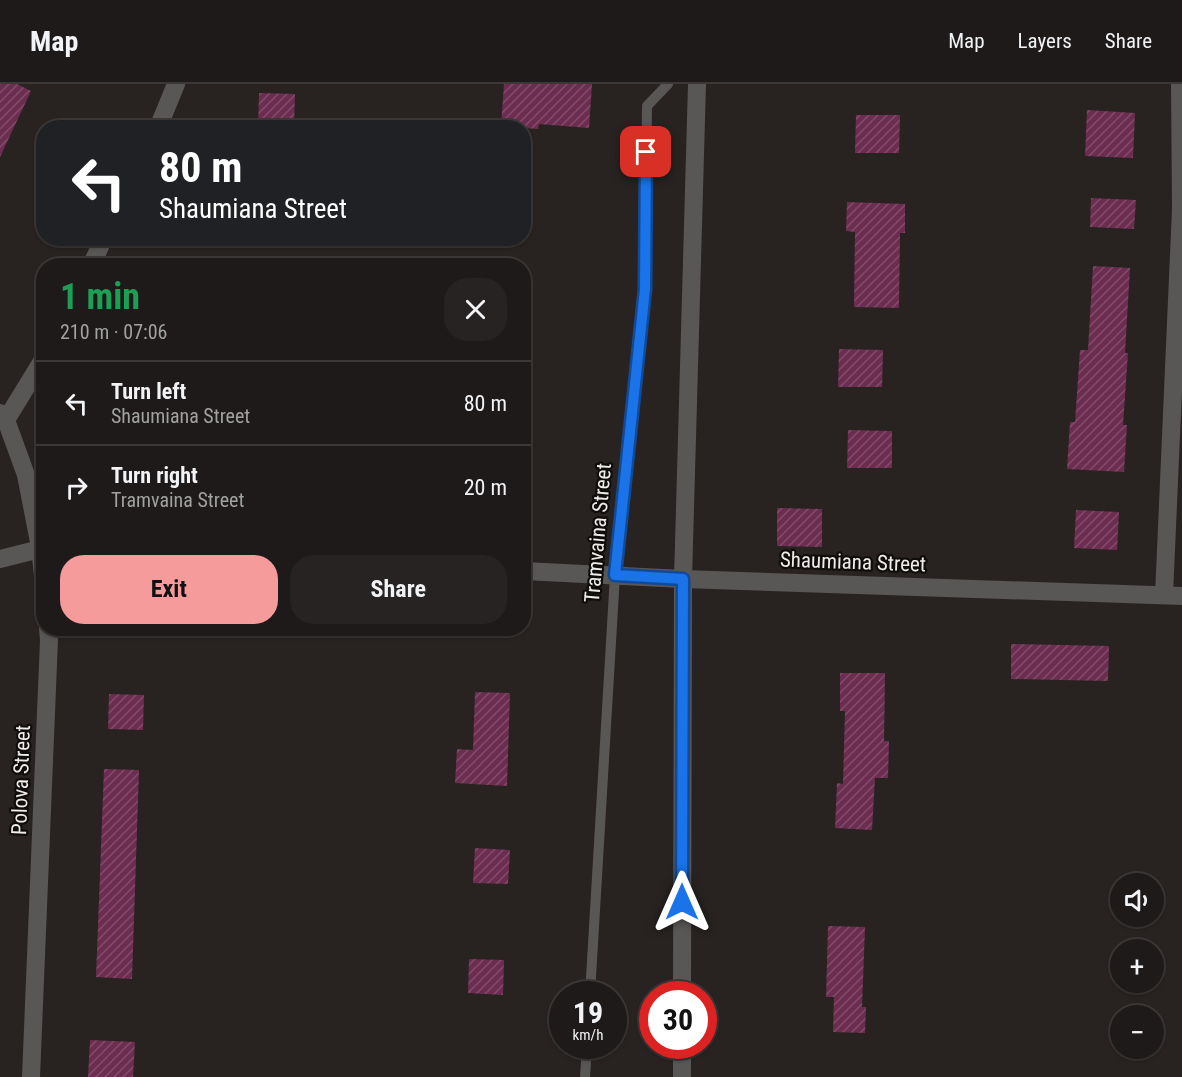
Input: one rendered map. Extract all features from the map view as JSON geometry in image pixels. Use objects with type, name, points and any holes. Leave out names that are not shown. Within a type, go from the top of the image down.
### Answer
[{"type":"street","points":[[161,120],[176,84]]},
{"type":"street","points":[[682,981],[683,579],[697,84]]},
{"type":"street","points":[[1173,595],[1181,209],[1180,84]]},
{"type":"street","points":[[36,369],[3,416],[26,475],[36,520]]},
{"type":"street","points":[[0,559],[36,549]]},
{"type":"street","name":"Shaumiana Street","points":[[531,571],[683,579],[1173,595]]},
{"type":"street","name":"Polova Street","points":[[31,1077],[49,636]]},
{"type":"street","points":[[682,1059],[682,1077]]},
{"type":"lane","name":"Tramvaina Street","points":[[591,981],[615,575],[645,289],[647,105],[668,84]]},
{"type":"lane","points":[[585,1077],[586,1059]]},
{"type":"building","points":[[0,84],[17,84],[31,91],[0,157]]},
{"type":"building","points":[[504,84],[592,84],[589,128],[539,124],[538,129],[531,128],[531,120],[501,120]]},
{"type":"building","points":[[259,93],[295,94],[294,120],[258,120]]},
{"type":"building","points":[[1087,110],[1135,113],[1133,158],[1085,156]]},
{"type":"building","points":[[856,115],[900,115],[899,153],[855,153]]},
{"type":"building","points":[[1091,198],[1136,200],[1134,229],[1090,227]]},
{"type":"building","points":[[847,202],[905,204],[905,233],[900,233],[899,308],[854,307],[855,232],[846,231]]},
{"type":"building","points":[[1093,266],[1130,268],[1125,353],[1128,353],[1123,425],[1127,425],[1124,472],[1067,469],[1070,422],[1075,422],[1080,350],[1088,350]]},
{"type":"building","points":[[839,349],[883,350],[882,387],[838,387]]},
{"type":"building","points":[[848,430],[892,431],[892,468],[847,468]]},
{"type":"building","points":[[777,508],[822,509],[822,547],[777,546]]},
{"type":"building","points":[[1076,510],[1119,512],[1117,550],[1074,548]]},
{"type":"building","points":[[1011,644],[1109,646],[1108,681],[1011,679]]},
{"type":"building","points":[[840,673],[885,673],[884,741],[889,741],[888,778],[875,778],[872,830],[835,828],[837,783],[843,784],[845,711],[840,711]]},
{"type":"building","points":[[475,692],[510,693],[507,786],[455,783],[457,749],[473,750]]},
{"type":"building","points":[[109,694],[144,695],[143,730],[108,729]]},
{"type":"building","points":[[104,769],[139,770],[132,979],[96,977]]},
{"type":"building","points":[[475,848],[510,850],[508,884],[473,883]]},
{"type":"building","points":[[828,926],[865,927],[862,1007],[866,1007],[865,1033],[833,1032],[834,997],[826,997]]},
{"type":"building","points":[[469,959],[504,960],[503,995],[468,993]]},
{"type":"building","points":[[90,1040],[135,1042],[133,1077],[88,1077]]},
{"type":"route","points":[[646,152],[645,289],[615,575],[683,579],[682,902]]}]
